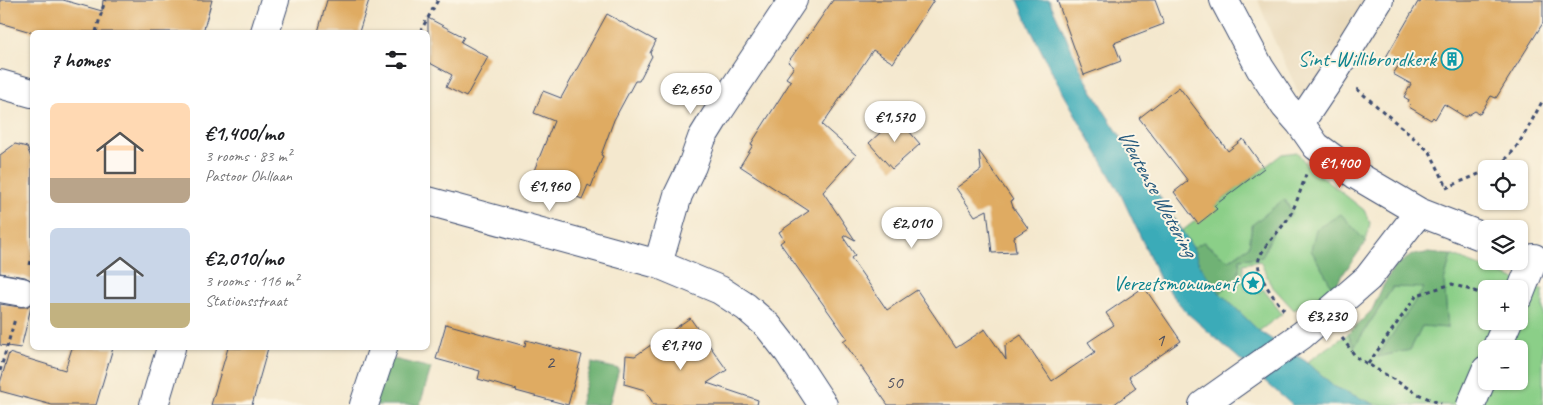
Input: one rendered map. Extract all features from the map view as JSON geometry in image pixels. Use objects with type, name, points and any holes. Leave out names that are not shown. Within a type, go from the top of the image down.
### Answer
[{"type":"street","points":[[266,30],[275,0]]},
{"type":"street","points":[[658,264],[678,195],[692,166],[702,138],[793,0]]},
{"type":"street","points":[[1224,0],[1260,68],[1285,106],[1316,146],[1356,175],[1419,212],[1478,235]]},
{"type":"street","points":[[1300,123],[1379,0]]},
{"type":"street","points":[[0,84],[30,92]]},
{"type":"street","points":[[430,205],[658,264],[720,290],[746,307],[768,326],[789,353],[823,405]]},
{"type":"street","points":[[1203,405],[1302,335],[1368,278],[1419,212]]},
{"type":"street","points":[[1524,280],[1532,257]]},
{"type":"street","points":[[154,405],[171,350]]},
{"type":"street","points":[[364,405],[382,350]]},
{"type":"street","points":[[1471,405],[1478,389]]},
{"type":"path","points":[[97,30],[105,0]]},
{"type":"path","points":[[421,30],[438,0]]},
{"type":"path","points":[[1335,71],[1430,152],[1447,187]]},
{"type":"path","points":[[1504,160],[1515,149],[1543,100]]},
{"type":"path","points":[[1286,312],[1266,286],[1259,267],[1259,259],[1294,208],[1316,146]]},
{"type":"path","points":[[1419,212],[1447,187],[1478,174]]},
{"type":"path","points":[[1368,364],[1417,295],[1452,284],[1478,292]]},
{"type":"path","points":[[1324,316],[1356,357],[1418,394],[1444,405]]},
{"type":"shaded area","points":[[1258,0],[1370,0],[1305,106],[1272,36]]},
{"type":"green space","points":[[1297,152],[1306,164],[1364,210],[1370,223],[1366,242],[1341,214],[1311,250],[1333,288],[1294,310],[1271,285],[1260,261],[1243,264],[1246,290],[1258,293],[1263,289],[1282,314],[1259,331],[1220,293],[1239,272],[1240,259],[1262,257],[1275,228],[1292,213],[1285,199],[1252,225],[1249,246],[1228,261],[1204,242],[1193,248],[1182,231],[1282,154]]},
{"type":"green space","points":[[1284,199],[1292,213],[1275,228],[1262,257],[1240,259],[1239,272],[1220,293],[1200,266],[1193,248],[1203,242],[1229,261],[1249,246],[1252,225]]},
{"type":"green space","points":[[1341,214],[1366,242],[1333,288],[1311,250],[1316,229]]},
{"type":"green space","points":[[1427,253],[1451,255],[1444,282],[1448,328],[1422,326],[1410,350],[1377,357],[1424,288],[1393,287],[1354,347],[1348,334],[1372,310],[1394,267],[1412,255]]},
{"type":"green space","points":[[1451,255],[1478,265],[1478,270],[1490,270],[1517,280],[1478,280],[1478,330],[1528,330],[1528,284],[1543,290],[1543,405],[1376,405],[1335,387],[1307,362],[1348,334],[1355,346],[1393,287],[1425,287],[1377,357],[1410,350],[1422,326],[1448,328],[1444,282]]},
{"type":"green space","points":[[385,357],[431,368],[420,405],[371,405]]},
{"type":"green space","points":[[592,363],[619,369],[609,405],[580,405]]},
{"type":"water","points":[[1018,0],[1049,0],[1084,76],[1104,111],[1193,248],[1200,266],[1220,293],[1259,331],[1307,362],[1335,387],[1376,405],[1292,405],[1186,312],[1161,281],[1121,195],[1057,82]]},
{"type":"building","points":[[0,0],[63,0],[102,11],[103,0],[212,0],[204,30],[30,30],[30,32],[0,23]]},
{"type":"building","points":[[327,0],[369,0],[360,30],[319,30]]},
{"type":"building","points":[[833,0],[934,0],[893,63],[873,50],[822,125],[856,155],[823,192],[855,240],[846,235],[843,237],[855,255],[851,258],[887,310],[917,290],[956,348],[985,329],[1006,360],[1005,346],[1021,335],[1052,381],[1095,352],[1088,342],[1114,325],[1106,313],[1144,287],[1181,341],[1129,377],[1136,388],[1113,405],[888,405],[843,341],[847,338],[780,243],[784,240],[779,232],[809,211],[740,166],[753,145],[751,144],[791,81],[786,78],[794,67],[788,62]]},
{"type":"building","points":[[1057,0],[1155,0],[1164,24],[1114,43],[1121,61],[1084,75]]},
{"type":"building","name":"Sint-Willibrordkerk","points":[[1421,0],[1543,0],[1543,23],[1496,98],[1491,96],[1480,114],[1475,111],[1465,117],[1444,104],[1435,119],[1433,117],[1431,120],[1409,107],[1409,100],[1404,97],[1411,84],[1393,74],[1399,65],[1386,57],[1418,2],[1420,3]]},
{"type":"building","points":[[607,14],[656,41],[650,53],[652,56],[639,81],[635,81],[614,120],[591,187],[588,185],[582,199],[531,178],[554,121],[534,113],[543,91],[561,98]]},
{"type":"building","points":[[428,18],[464,37],[461,42],[488,57],[466,97],[446,87],[452,75],[430,63],[430,30],[428,30]]},
{"type":"building","points":[[1179,87],[1228,151],[1243,139],[1264,168],[1214,206],[1217,209],[1198,224],[1174,192],[1188,181],[1139,118]]},
{"type":"building","points":[[897,117],[920,144],[892,169],[869,143]]},
{"type":"building","points":[[15,144],[27,147],[30,155],[30,280],[25,277],[0,273],[0,155]]},
{"type":"building","points":[[979,151],[1013,200],[1011,201],[1013,207],[1028,228],[1014,237],[1016,252],[992,253],[987,210],[975,216],[956,188],[981,170]]},
{"type":"building","points":[[0,304],[27,307],[30,305],[21,348],[0,345]]},
{"type":"building","points":[[690,318],[727,370],[707,383],[758,400],[757,405],[654,405],[645,390],[624,384],[626,355],[635,356]]},
{"type":"building","points":[[446,324],[525,346],[526,340],[582,355],[568,405],[478,379],[480,371],[436,359]]},
{"type":"building","points":[[71,350],[112,350],[96,405],[52,405],[0,391],[0,383],[9,353],[65,370]]},
{"type":"building","points":[[227,350],[267,350],[252,405],[211,405]]},
{"type":"place","name":"Sint-Willibrordkerk","points":[[1452,59]]},
{"type":"place","name":"Verzetsmonument","points":[[1253,283]]},
{"type":"water label","name":"Vleutense Wetering","points":[[1158,192]]}]
